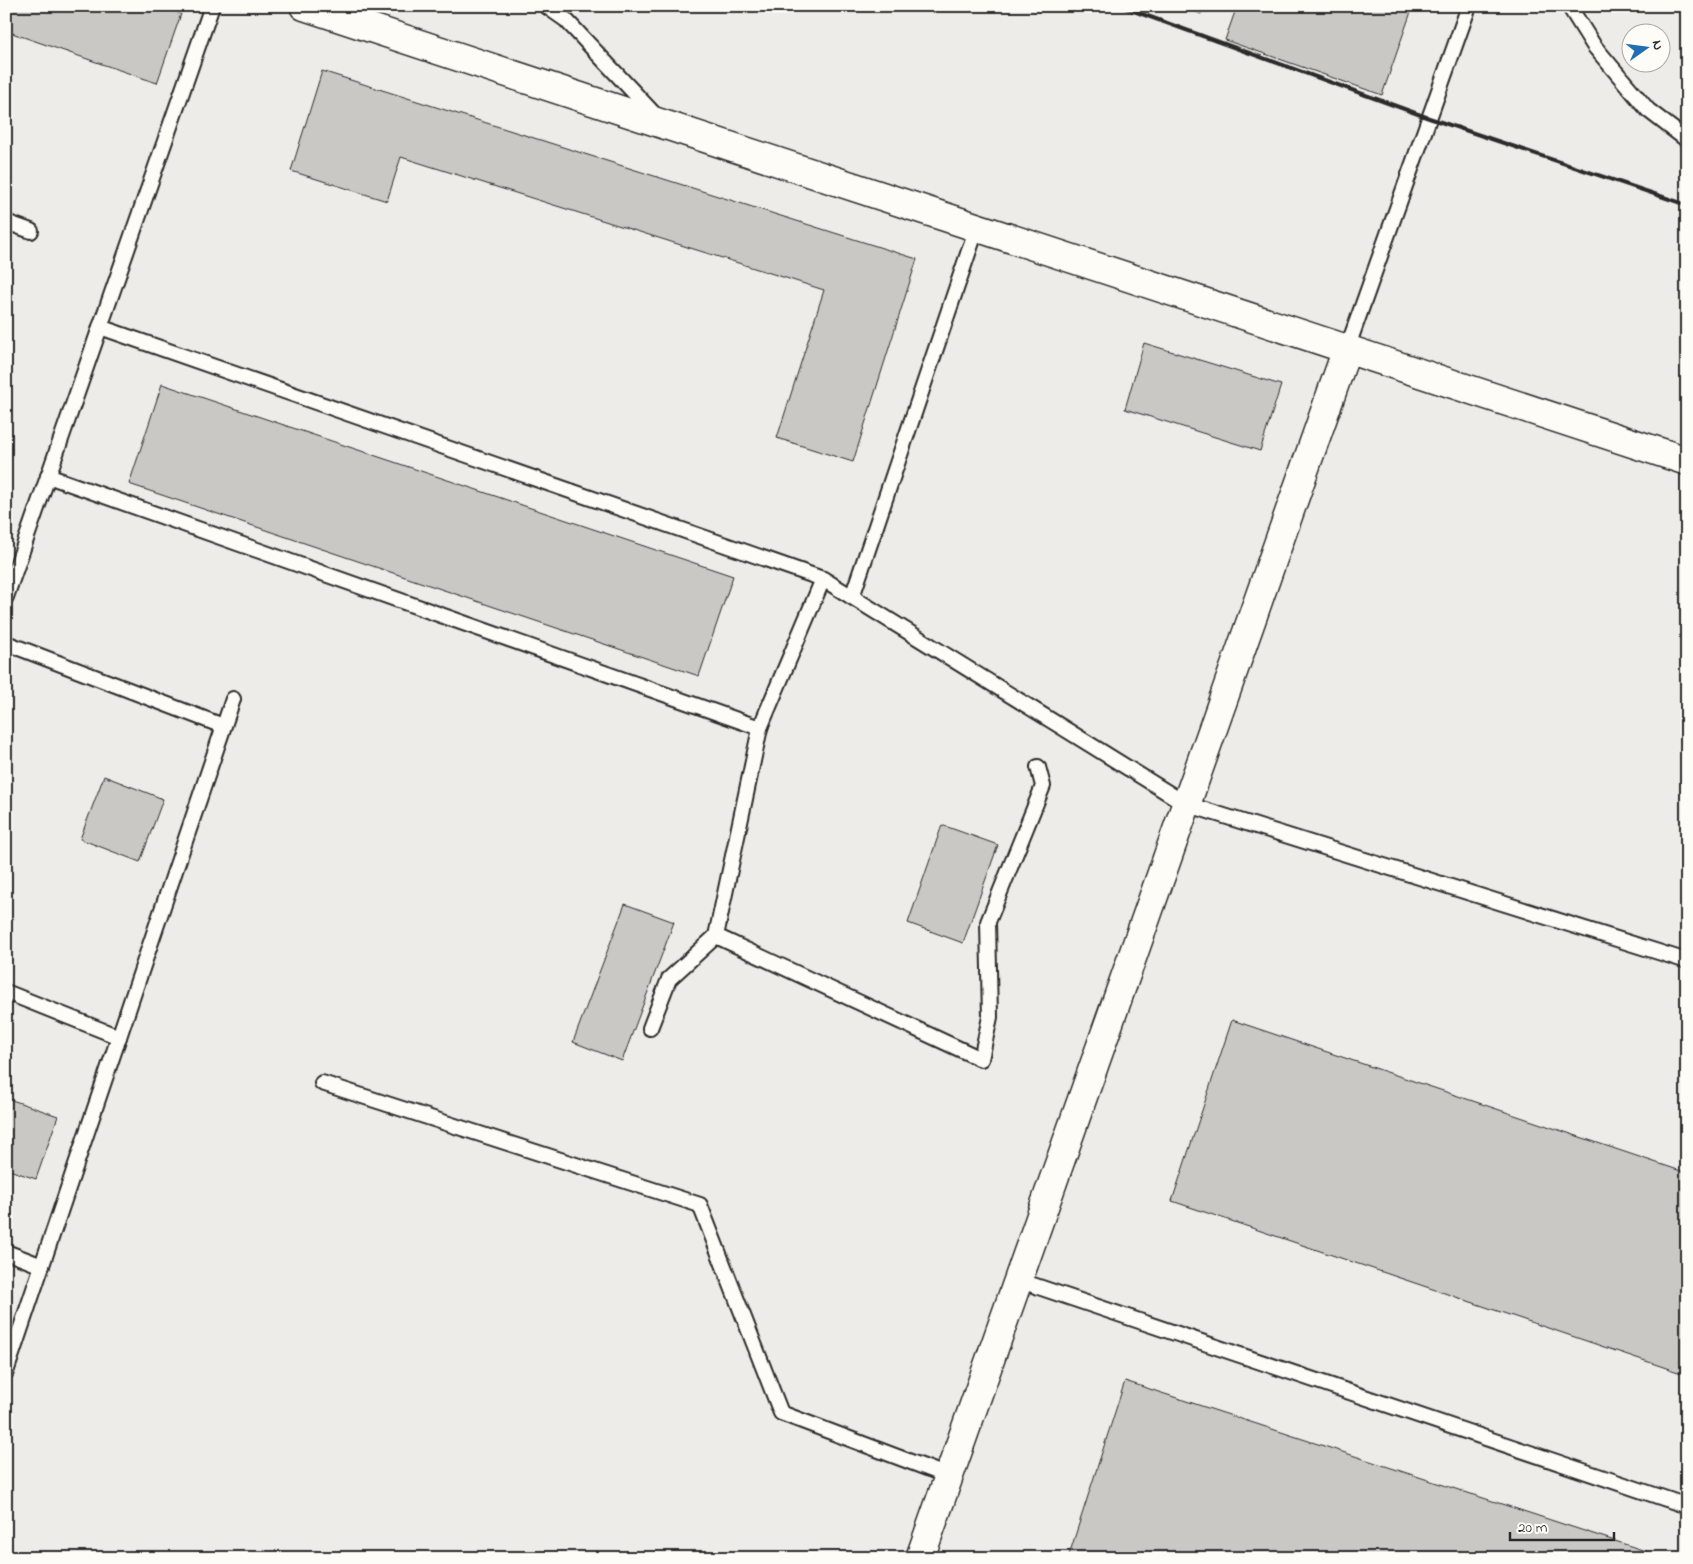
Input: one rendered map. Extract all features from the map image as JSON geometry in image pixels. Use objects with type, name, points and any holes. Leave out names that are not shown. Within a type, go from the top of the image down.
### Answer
[{"type":"street","points":[[304,6],[1687,461]]},
{"type":"street","points":[[920,1558],[1347,349]]},
{"type":"lane","points":[[6,596],[212,6]]},
{"type":"lane","points":[[546,6],[566,20],[662,124]]},
{"type":"lane","points":[[1347,349],[1469,6]]},
{"type":"lane","points":[[1569,6],[1594,46],[1648,110],[1687,140]]},
{"type":"lane","points":[[6,222],[31,231]]},
{"type":"lane","points":[[852,597],[977,227]]},
{"type":"lane","points":[[100,328],[823,579],[1186,804],[1687,961]]},
{"type":"lane","points":[[48,476],[760,728]]},
{"type":"lane","points":[[650,1028],[669,979],[716,936],[760,728],[823,579]]},
{"type":"lane","points":[[6,644],[224,726]]},
{"type":"lane","points":[[6,1372],[233,699]]},
{"type":"lane","points":[[716,936],[981,1059],[990,1018],[988,922],[1043,786],[1038,767]]},
{"type":"lane","points":[[6,992],[119,1037]]},
{"type":"lane","points":[[322,1082],[700,1205],[781,1413],[948,1476]]},
{"type":"lane","points":[[6,1252],[42,1266]]},
{"type":"lane","points":[[1018,1280],[1687,1506]]},
{"type":"shaded area","points":[[6,6],[1687,6],[1687,1558],[6,1558]]},
{"type":"building","points":[[6,6],[158,6],[181,14],[157,83],[6,31]]},
{"type":"building","points":[[1179,6],[1204,6],[1201,14]]},
{"type":"building","points":[[1237,6],[1413,6],[1382,95],[1225,40]]},
{"type":"building","points":[[322,71],[917,259],[853,462],[777,438],[824,290],[401,157],[387,201],[291,171]]},
{"type":"building","points":[[1144,343],[1281,385],[1260,451],[1125,409]]},
{"type":"building","points":[[162,384],[733,576],[699,676],[129,484]]},
{"type":"building","points":[[104,776],[163,799],[140,862],[80,839]]},
{"type":"building","points":[[942,825],[998,845],[963,943],[908,923]]},
{"type":"building","points":[[625,904],[674,922],[622,1061],[573,1042]]},
{"type":"building","points":[[1232,1020],[1687,1173],[1687,1375],[1172,1201]]},
{"type":"building","points":[[6,1098],[58,1116],[36,1179],[6,1169]]},
{"type":"building","points":[[1125,1381],[1667,1558],[1068,1558]]},
{"type":"railway","points":[[1120,6],[1429,118],[1687,205]]}]
